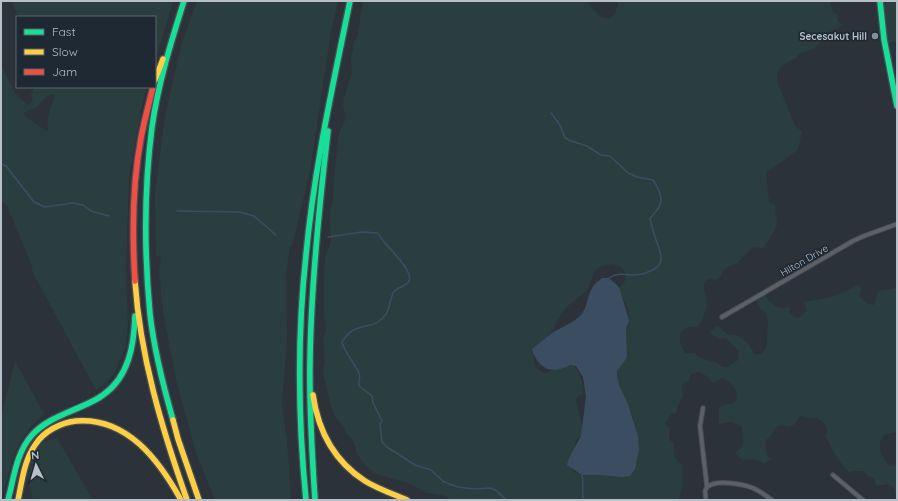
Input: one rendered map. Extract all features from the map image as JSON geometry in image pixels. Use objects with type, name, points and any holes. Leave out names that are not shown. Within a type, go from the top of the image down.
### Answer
[{"type":"main road","points":[[156,78],[170,43],[184,1]]},
{"type":"main road","points":[[306,500],[300,400],[302,302],[312,204],[350,1]]},
{"type":"main road","points":[[880,1],[884,39],[897,106]]},
{"type":"main road","points":[[170,43],[157,101],[149,154],[145,203],[145,268],[152,332],[162,385],[178,443],[199,500]]},
{"type":"main road","points":[[153,88],[142,129],[134,183],[133,240],[136,288],[141,337],[152,390],[166,444],[187,500]]},
{"type":"main road","points":[[315,500],[310,415],[310,339],[312,290],[319,205],[333,92]]},
{"type":"main road","points":[[8,500],[20,453],[34,433],[52,419],[103,396],[120,380],[128,362],[133,343],[136,288]]},
{"type":"main road","points":[[310,339],[314,407],[321,430],[329,444],[343,462],[360,478],[407,500]]},
{"type":"main road","points":[[18,500],[27,461],[32,449],[46,433],[60,425],[85,420],[112,427],[124,432],[136,441],[160,466],[181,500]]},
{"type":"street","name":"Hilton Drive","points":[[722,318],[853,241],[897,224]]},
{"type":"street","points":[[703,408],[700,426],[707,487],[705,491],[706,500]]},
{"type":"street","points":[[833,475],[862,500]]},
{"type":"street","points":[[707,487],[716,483],[742,485],[763,493],[772,500]]},
{"type":"green space","points":[[12,1],[173,1],[156,57],[156,16],[18,16]]},
{"type":"green space","points":[[197,1],[338,1],[331,31],[310,171],[292,246],[290,246],[286,274],[287,338],[282,406],[287,440],[291,500],[215,500],[197,456],[176,380],[163,311],[159,271],[161,257],[156,256],[155,193],[165,116],[182,42]]},
{"type":"green space","points":[[363,1],[587,1],[599,15],[605,19],[609,19],[615,14],[619,1],[830,1],[833,12],[837,14],[838,21],[843,25],[827,33],[815,48],[799,54],[796,58],[783,65],[778,71],[778,84],[795,126],[802,131],[798,150],[766,172],[769,202],[775,205],[777,225],[764,248],[753,247],[737,263],[724,269],[721,276],[716,280],[709,279],[706,281],[704,287],[707,297],[705,313],[698,327],[686,328],[683,330],[680,343],[685,353],[695,353],[702,358],[727,367],[738,360],[739,351],[727,339],[722,338],[720,340],[710,333],[717,326],[729,335],[735,335],[746,341],[755,354],[761,354],[767,344],[767,314],[760,308],[755,298],[764,293],[774,305],[784,308],[789,307],[789,312],[791,315],[798,318],[807,310],[804,302],[828,298],[858,285],[862,288],[859,296],[868,304],[874,305],[878,291],[897,288],[897,432],[885,434],[880,442],[880,451],[887,464],[890,466],[896,466],[897,498],[893,487],[888,484],[876,486],[874,478],[868,476],[863,471],[853,471],[850,473],[833,450],[825,434],[827,433],[826,426],[818,418],[803,416],[799,417],[794,425],[787,427],[782,425],[778,426],[766,440],[765,447],[767,456],[772,459],[767,461],[765,464],[754,460],[742,460],[735,453],[743,444],[742,428],[732,422],[722,423],[719,425],[719,408],[724,405],[734,403],[737,396],[735,388],[722,378],[713,383],[708,377],[699,372],[691,374],[689,381],[682,385],[683,396],[676,413],[671,414],[665,424],[670,429],[669,439],[674,444],[676,459],[683,465],[683,484],[679,500],[450,500],[446,496],[427,493],[408,483],[376,474],[365,465],[357,454],[352,440],[332,410],[323,373],[325,361],[323,340],[326,330],[324,315],[325,258],[331,241],[330,213],[333,199],[339,133],[346,118],[343,105],[344,98],[352,73],[351,59]],"holes":[[[613,264],[621,267],[626,274],[625,281],[619,288],[628,307],[629,320],[626,329],[627,355],[617,371],[617,377],[635,422],[638,437],[637,458],[633,470],[627,476],[618,477],[577,473],[573,472],[572,464],[576,440],[579,437],[585,436],[576,398],[583,394],[583,386],[577,370],[572,364],[545,373],[537,368],[534,363],[534,358],[536,350],[551,332],[565,309],[587,290],[596,270],[602,266]]]},
{"type":"green space","points":[[896,1],[897,40],[885,45],[881,2]]},
{"type":"green space","points":[[1,65],[15,93],[27,105],[33,102],[31,95],[34,88],[147,88],[143,100],[129,178],[126,272],[128,323],[125,348],[116,370],[110,379],[96,390],[31,269],[33,268],[7,206],[1,201]],"holes":[[[52,94],[55,97],[48,118],[48,131],[26,117],[24,113],[37,107],[44,99]]]},
{"type":"green space","points":[[15,361],[44,414],[19,443],[1,496],[1,417]]},
{"type":"green space","points":[[57,438],[93,500],[33,500],[28,477],[32,459],[38,448],[45,441]]},
{"type":"water","points":[[603,278],[609,278],[619,287],[629,320],[626,329],[627,355],[626,359],[617,371],[617,375],[619,385],[628,404],[638,436],[639,450],[635,469],[630,476],[622,477],[582,475],[567,465],[569,458],[581,436],[586,397],[583,377],[576,366],[570,365],[557,370],[546,368],[538,361],[532,349],[552,333],[581,315],[593,286]]},
{"type":"waterway","points":[[551,113],[560,125],[565,138],[587,146],[601,155],[610,156],[628,173],[637,177],[653,180],[660,192],[660,205],[650,219],[661,256],[659,265],[644,274],[623,274],[609,278]]},
{"type":"waterway","points":[[1,164],[6,166],[34,202],[45,207],[73,203],[83,205],[91,211],[109,216]]},
{"type":"waterway","points":[[177,211],[240,212],[254,216],[276,235]]},
{"type":"waterway","points":[[328,237],[362,232],[377,233],[401,261],[410,277],[406,285],[394,291],[387,312],[382,319],[375,324],[352,331],[342,342],[345,350],[359,373],[359,386],[372,396],[373,403],[382,421],[380,424],[382,442],[387,447],[415,465],[431,470],[443,481],[449,484],[474,489],[491,488],[497,491],[506,500]]},
{"type":"waterway","points":[[582,475],[583,500]]},
{"type":"traffic: fast","points":[[173,420],[159,367],[150,314],[146,243],[146,197],[149,150],[158,95],[165,63],[184,1]]},
{"type":"traffic: fast","points":[[306,500],[300,408],[300,347],[303,286],[309,223],[319,159],[350,1]]},
{"type":"traffic: fast","points":[[880,1],[884,39],[897,106]]},
{"type":"traffic: fast","points":[[315,500],[310,413],[312,303],[316,246],[328,131]]},
{"type":"traffic: fast","points":[[8,500],[19,458],[22,450],[32,435],[50,421],[88,404],[99,397],[112,388],[119,379],[124,370],[131,349],[135,316]]},
{"type":"traffic: slow","points":[[156,77],[163,59]]},
{"type":"traffic: slow","points":[[135,281],[147,365],[161,419],[187,500]]},
{"type":"traffic: slow","points":[[313,395],[315,408],[323,432],[329,444],[344,464],[370,484],[407,500]]},
{"type":"traffic: slow","points":[[173,420],[199,500]]},
{"type":"traffic: slow","points":[[18,500],[26,464],[35,445],[53,428],[76,421],[94,422],[111,426],[126,434],[152,456],[181,500]]},
{"type":"traffic: jam","points":[[135,281],[133,245],[134,191],[142,132],[153,88]]},
{"type":"place","name":"Secesakut Hill","points":[[875,36]]}]
